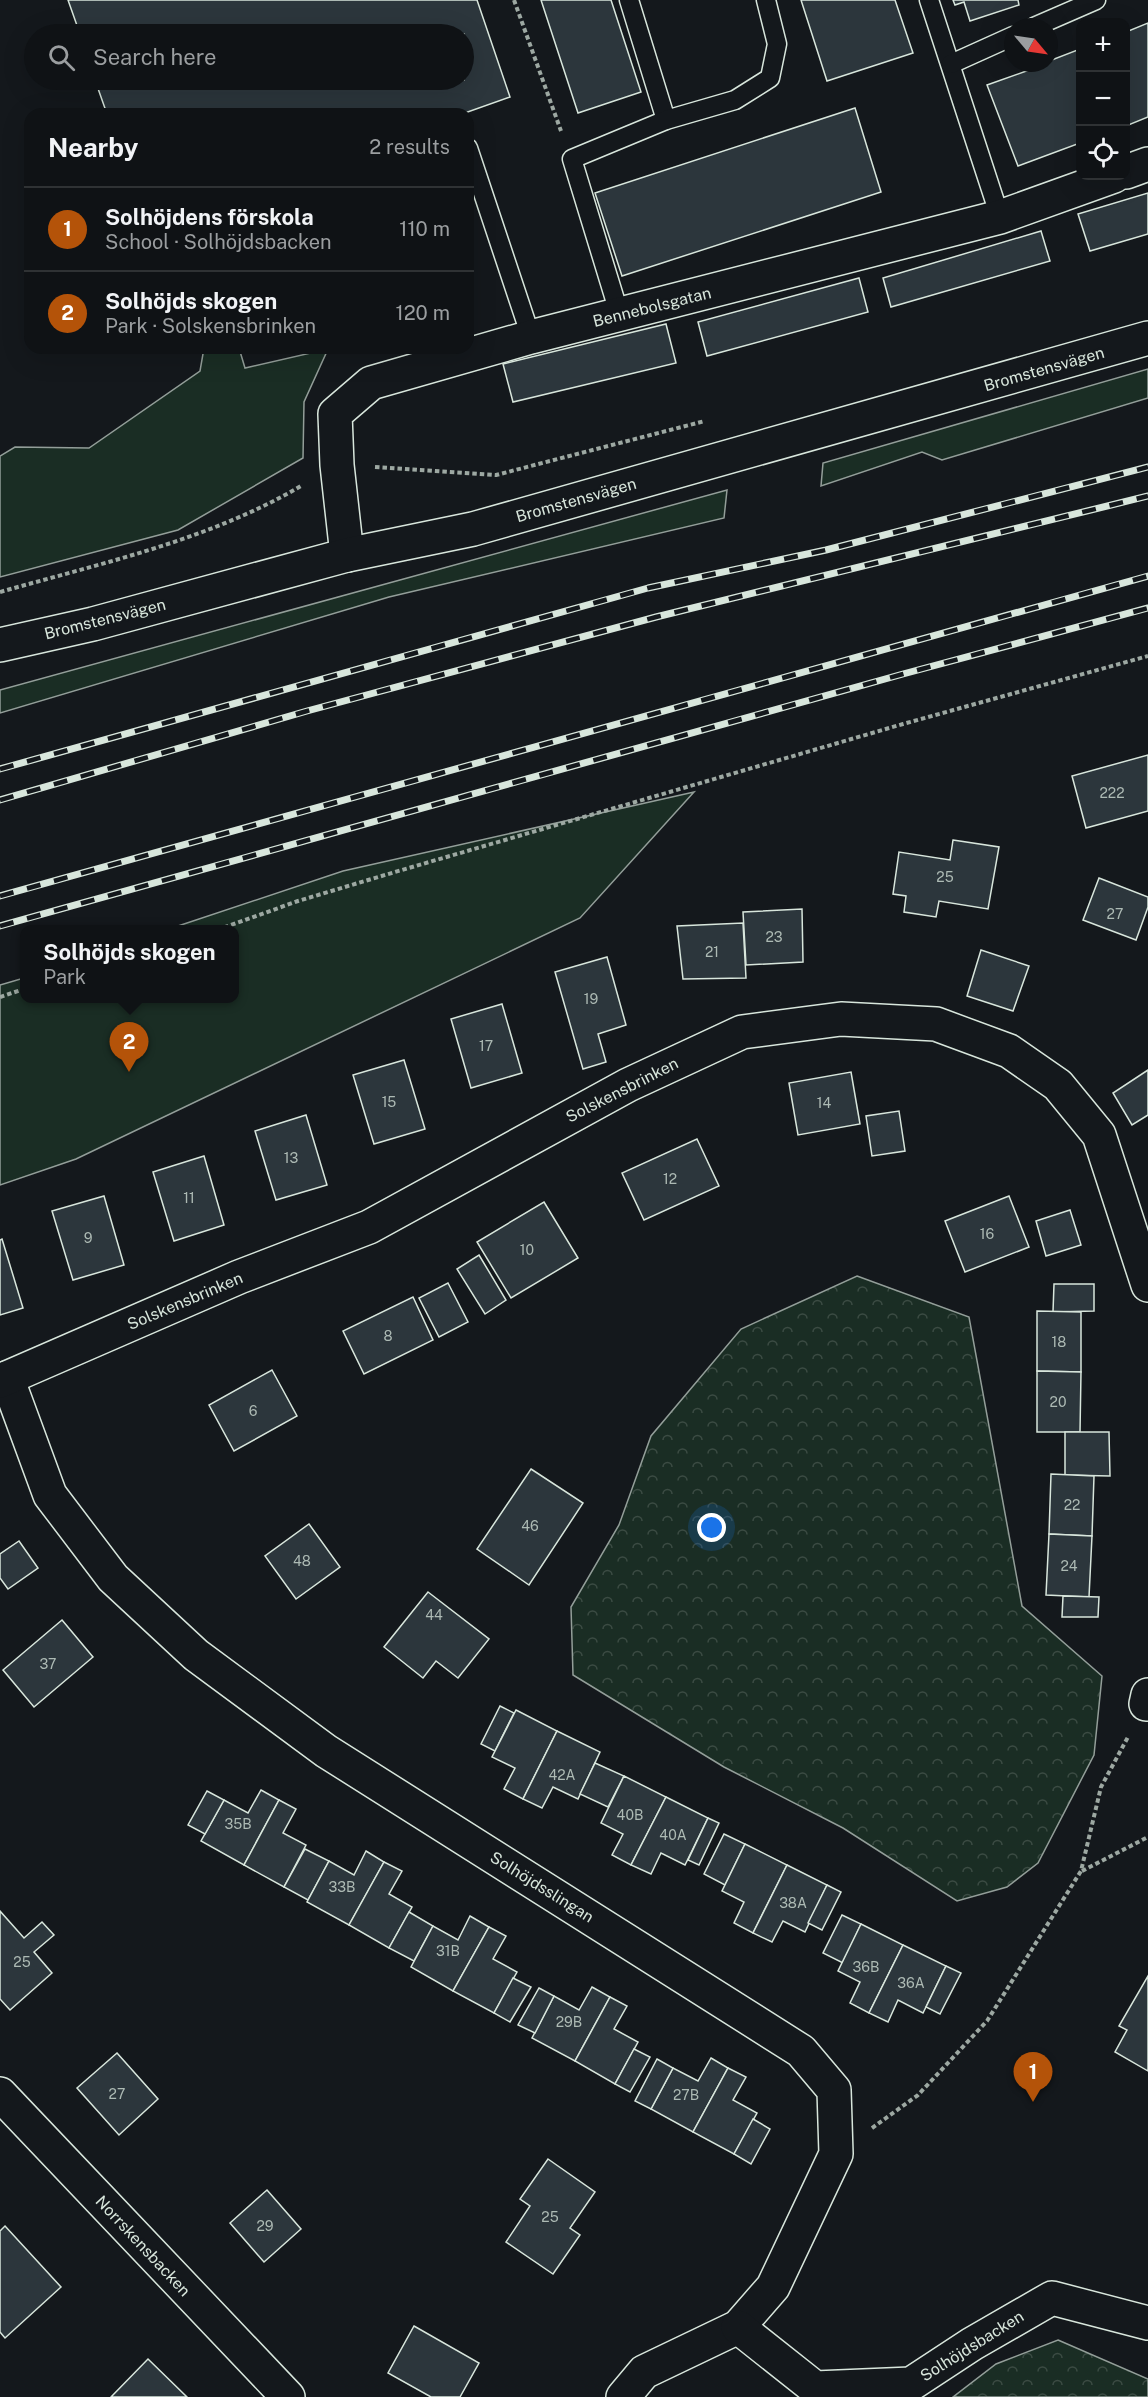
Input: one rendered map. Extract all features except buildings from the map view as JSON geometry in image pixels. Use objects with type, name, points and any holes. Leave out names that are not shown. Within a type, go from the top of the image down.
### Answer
[{"type":"street","points":[[1130,169],[1148,164]]},
{"type":"street","name":"Bennebolsgatan","points":[[474,353],[1000,217],[1103,180]]},
{"type":"street","name":"Bromstensvägen","points":[[0,645],[93,624],[347,555],[473,529],[1148,338]]},
{"type":"street","name":"Bennebolsgatan","points":[[347,555],[337,465],[335,414],[370,383],[472,354]]},
{"type":"street","name":"Solskensbrinken","points":[[3,1380],[239,1277],[369,1227],[628,1085],[742,1032],[841,1019],[936,1024],[1009,1051],[1058,1085],[1099,1135],[1148,1285]]},
{"type":"street","name":"Solhöjdsslingan","points":[[3,1380],[50,1495],[113,1578],[196,1655],[326,1751],[801,2051],[834,2090],[836,2154],[773,2287],[738,2327],[644,2372],[623,2397]]},
{"type":"street","name":"Norrskensbacken","points":[[0,2094],[288,2397]]},
{"type":"street","name":"Solhöjdsbacken","points":[[738,2327],[815,2388],[911,2384],[972,2344],[1052,2298],[1148,2323]]},
{"type":"lane","points":[[629,0],[666,120]]},
{"type":"lane","points":[[620,316],[572,159],[666,120],[735,100],[770,78],[777,44],[766,0]]},
{"type":"lane","points":[[929,0],[1000,217]]},
{"type":"lane","points":[[1055,18],[1096,0]]},
{"type":"lane","points":[[951,64],[1004,40]]},
{"type":"lane","points":[[474,166],[531,337]]},
{"type":"path","points":[[514,0],[552,110],[572,159]]},
{"type":"path","points":[[0,591],[184,540],[277,500],[337,465],[496,475],[713,419]]},
{"type":"path","points":[[231,925],[298,901],[384,875],[892,727],[1148,656]]},
{"type":"path","points":[[0,997],[20,990]]},
{"type":"path","points":[[836,2154],[918,2095],[987,2021],[1081,1871],[1101,1787],[1147,1700]]},
{"type":"path","points":[[1081,1871],[1148,1837]]},
{"type":"green space","points":[[203,354],[241,354],[245,368],[306,354],[326,354],[304,402],[303,458],[178,530],[0,577],[0,456],[15,447],[89,448],[200,371]]},
{"type":"green space","points":[[1148,369],[1148,398],[942,460],[922,452],[821,486],[823,463]]},
{"type":"green space","points":[[727,490],[724,518],[389,597],[0,713],[0,690]]},
{"type":"green space","points":[[694,792],[580,918],[76,1159],[0,1185],[0,985],[20,979],[20,1003],[239,1003],[239,925],[181,925],[343,871]]},
{"type":"green space","points":[[857,1276],[969,1317],[1022,1606],[1102,1676],[1094,1755],[1038,1863],[1007,1887],[957,1901],[843,1828],[724,1767],[573,1675],[571,1607],[619,1525],[651,1436],[741,1329]]},
{"type":"green space","points":[[1058,2340],[1148,2379],[1148,2397],[953,2397],[996,2364]]},
{"type":"railway","points":[[0,769],[648,588],[826,550],[1148,467]]},
{"type":"railway","points":[[0,800],[307,711],[656,617],[1148,496]]},
{"type":"railway","points":[[0,896],[1148,576]]},
{"type":"railway","points":[[0,926],[1148,608]]},
{"type":"place","name":"Solhöjds skogen","points":[[129,1072]]},
{"type":"place","name":"Solhöjdens förskola","points":[[1033,2102]]}]
